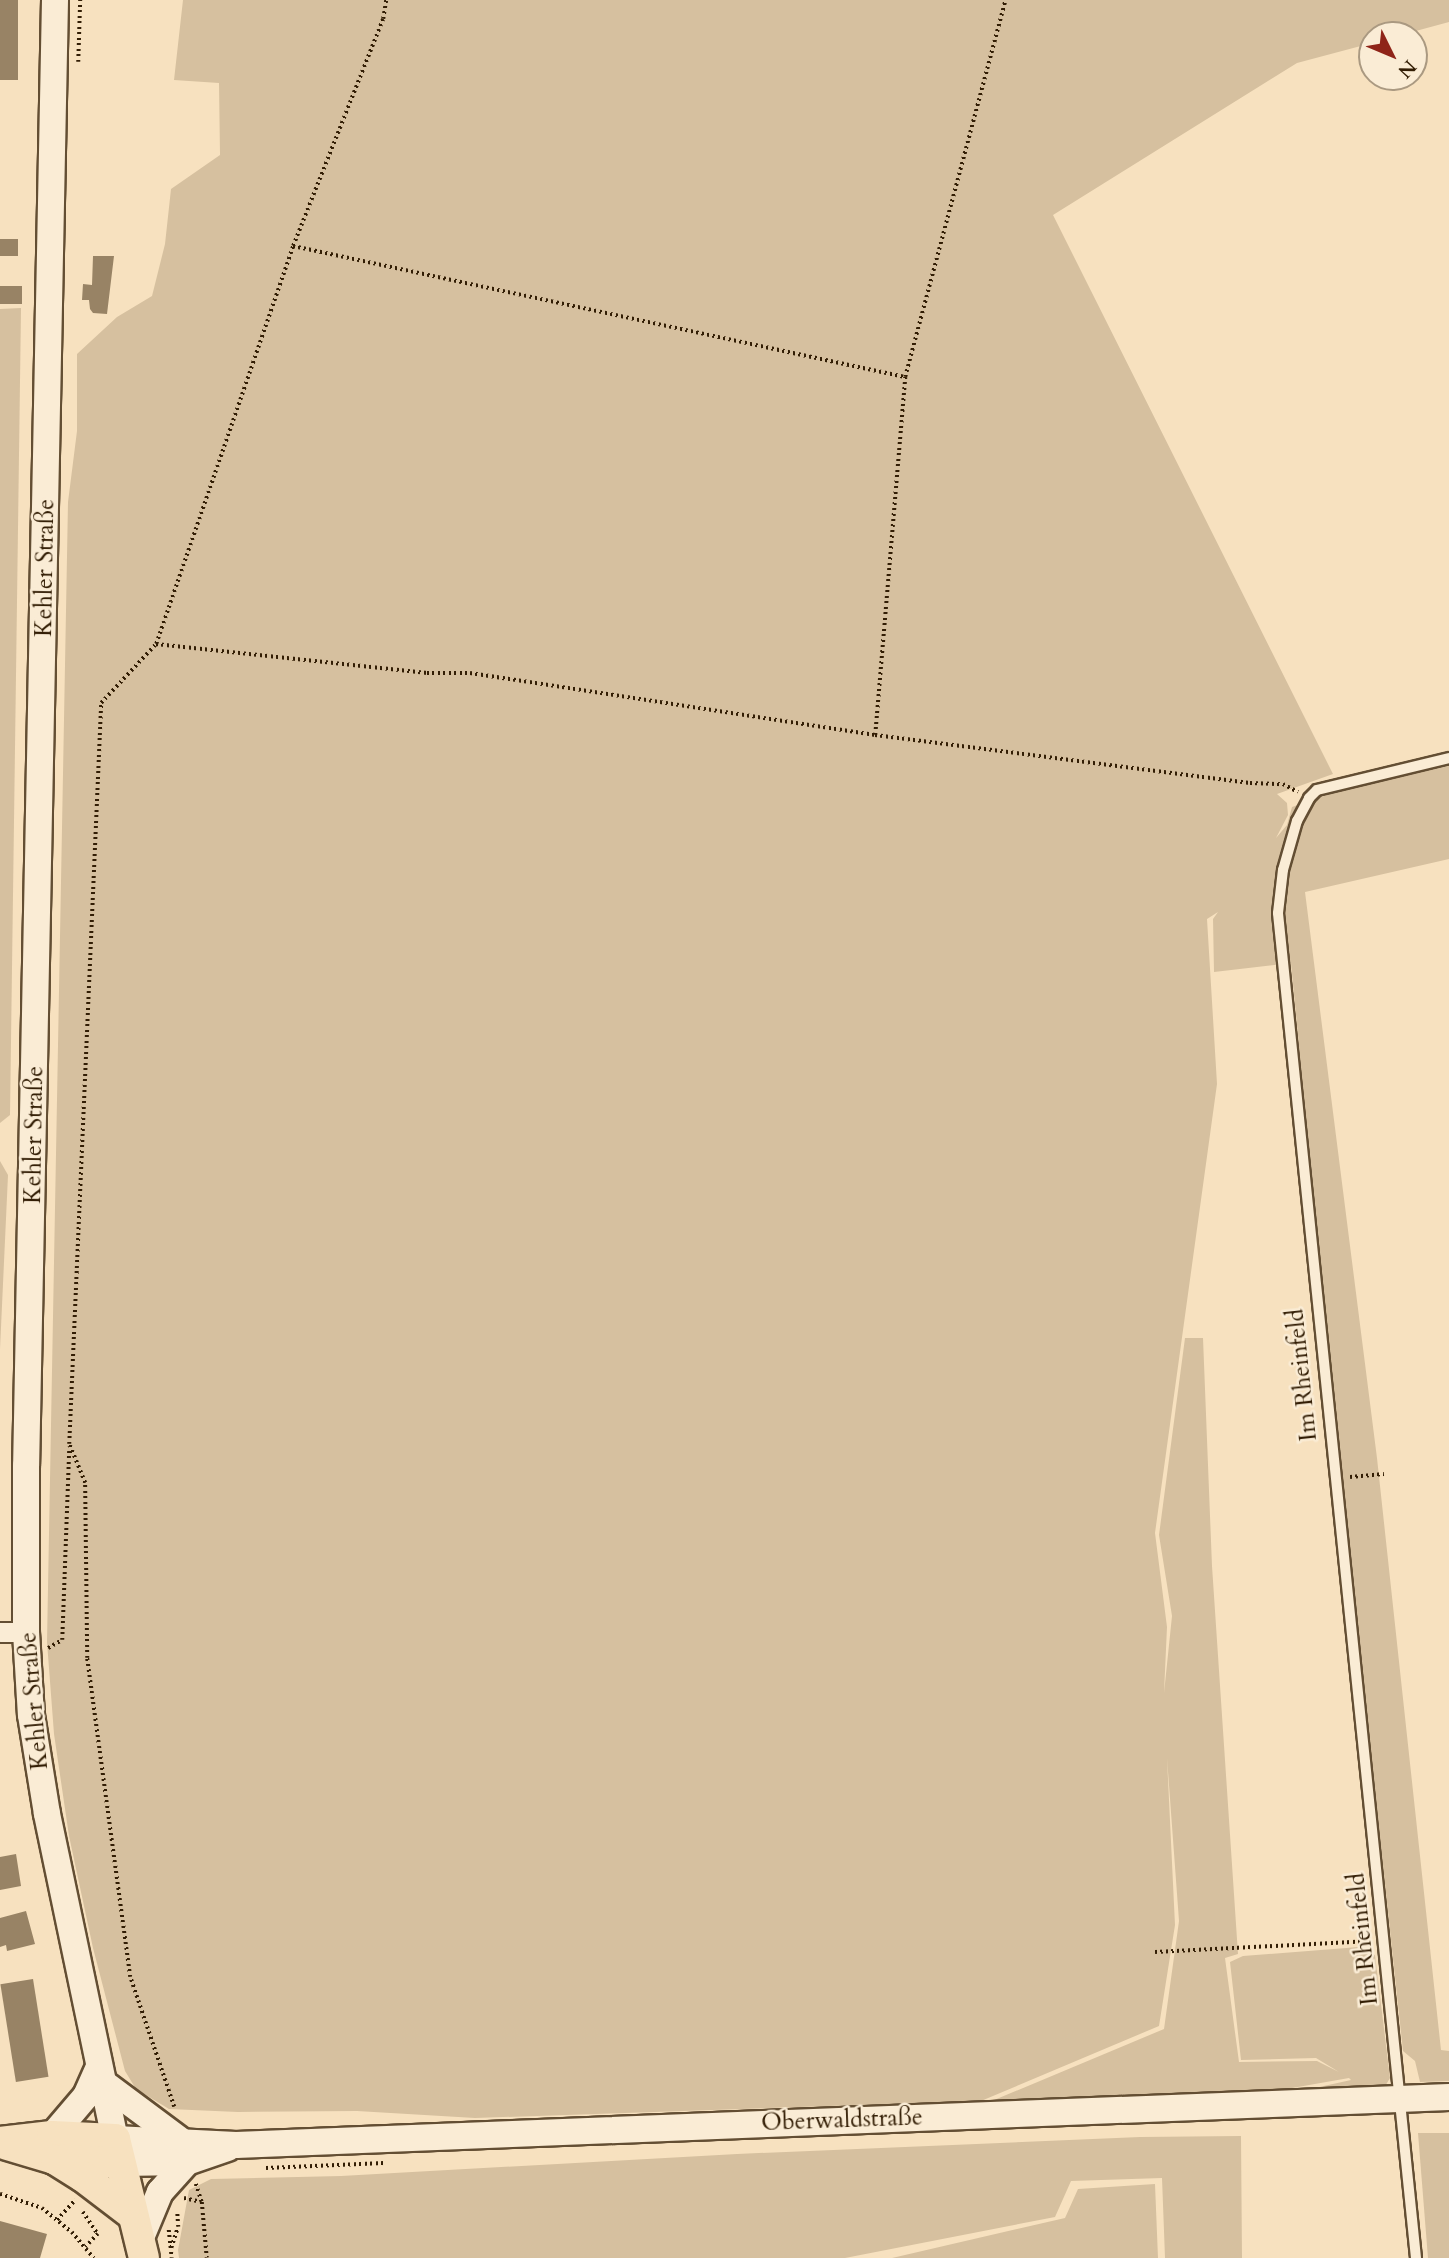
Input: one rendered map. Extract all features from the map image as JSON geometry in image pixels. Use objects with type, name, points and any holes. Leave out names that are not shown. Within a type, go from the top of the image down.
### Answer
[{"type":"main road","name":"Kehler Straße","points":[[55,0],[26,1466],[35,1634],[31,1715],[47,1814],[117,2151],[147,2241]]},
{"type":"main road","points":[[53,2148],[101,2075],[188,2162],[160,2192],[147,2241]]},
{"type":"main road","name":"Oberwaldstraße","points":[[117,2151],[188,2162],[236,2145],[1449,2097]]},
{"type":"main road","points":[[0,2142],[117,2151]]},
{"type":"main road","points":[[53,2148],[147,2241]]},
{"type":"street","points":[[0,1632],[35,1634]]},
{"type":"lane","points":[[1309,798],[1328,786],[1449,758]]},
{"type":"lane","name":"Im Rheinfeld","points":[[1309,798],[1297,821],[1283,870],[1278,914],[1416,2258]]},
{"type":"path","points":[[78,70],[80,0]]},
{"type":"path","points":[[35,1634],[43,1650],[62,1640],[101,703],[156,644],[293,246],[383,19],[386,0]]},
{"type":"path","points":[[875,735],[905,377],[1005,0]]},
{"type":"path","points":[[293,246],[905,377]]},
{"type":"path","points":[[156,644],[427,673],[470,673],[875,735],[1237,781],[1283,784],[1309,798]]},
{"type":"path","points":[[69,1444],[85,1483],[87,1658],[130,1977],[174,2107]]},
{"type":"path","points":[[1334,1478],[1384,1474]]},
{"type":"path","points":[[1155,1952],[1384,1941]]},
{"type":"path","points":[[188,2162],[202,2202],[207,2258]]},
{"type":"path","points":[[0,2194],[42,2208],[72,2232],[94,2258]]},
{"type":"path","points":[[177,2196],[202,2202]]},
{"type":"path","points":[[83,2212],[98,2235],[86,2247]]},
{"type":"path","points":[[147,2241],[178,2227]]},
{"type":"shaded area","points":[[183,0],[1449,0],[1449,22],[1428,28],[1428,21],[1358,21],[1358,47],[1297,63],[1053,215],[1333,774],[1277,794],[1287,803],[1288,815],[1276,838],[1287,825],[1292,807],[1339,791],[1449,766],[1449,859],[1305,892],[1377,1458],[1441,2050],[1449,2051],[1449,2081],[1420,2082],[1415,2061],[1403,2051],[1299,1083],[1299,1045],[1291,963],[1214,972],[1213,919],[1218,912],[1207,919],[1217,1084],[1155,1533],[1167,1627],[1164,1693],[1172,1616],[1159,1535],[1185,1338],[1203,1338],[1212,1566],[1238,1954],[1225,1958],[1239,2062],[1317,2061],[1339,2072],[1316,2058],[1241,2060],[1230,1962],[1243,1956],[1359,1947],[1375,1955],[1390,2078],[1384,2088],[1292,2093],[1351,2080],[1349,2078],[1275,2091],[987,2103],[1164,2029],[1179,1921],[1167,1758],[1175,1925],[1159,2026],[981,2101],[475,2118],[357,2111],[238,2112],[169,2109],[136,2089],[125,2071],[93,1948],[69,1836],[54,1734],[47,1642],[68,502],[77,431],[77,354],[117,317],[152,296],[165,244],[171,189],[220,155],[219,83],[174,80]]},
{"type":"shaded area","points":[[21,308],[10,1115],[0,1123],[0,309]]},
{"type":"shaded area","points":[[0,1161],[8,1175],[0,1349]]},
{"type":"shaded area","points":[[1418,2133],[1449,2133],[1449,2258],[1428,2258]]},
{"type":"shaded area","points":[[1241,2136],[1242,2258],[1165,2258],[1162,2178],[1071,2181],[1055,2217],[845,2258],[179,2258],[178,2250],[189,2190],[211,2179],[341,2176],[737,2154],[1140,2137]]},
{"type":"shaded area","points":[[1155,2184],[1158,2258],[892,2258],[1065,2218],[1078,2189]]},
{"type":"building","points":[[0,0],[18,0],[18,80],[0,80]]},
{"type":"building","points":[[0,239],[18,239],[18,256],[0,256]]},
{"type":"building","points":[[93,256],[114,256],[107,314],[93,313],[89,300],[82,300],[83,284],[92,285]]},
{"type":"building","points":[[0,286],[22,286],[22,304],[0,304]]},
{"type":"building","points":[[16,1854],[21,1886],[0,1890],[0,1857]]},
{"type":"building","points":[[26,1911],[35,1944],[7,1951],[6,1945],[0,1947],[0,1918]]},
{"type":"building","points":[[33,1979],[48,2077],[16,2082],[0,1984]]},
{"type":"building","points":[[0,2221],[47,2234],[40,2258],[0,2258]]}]
